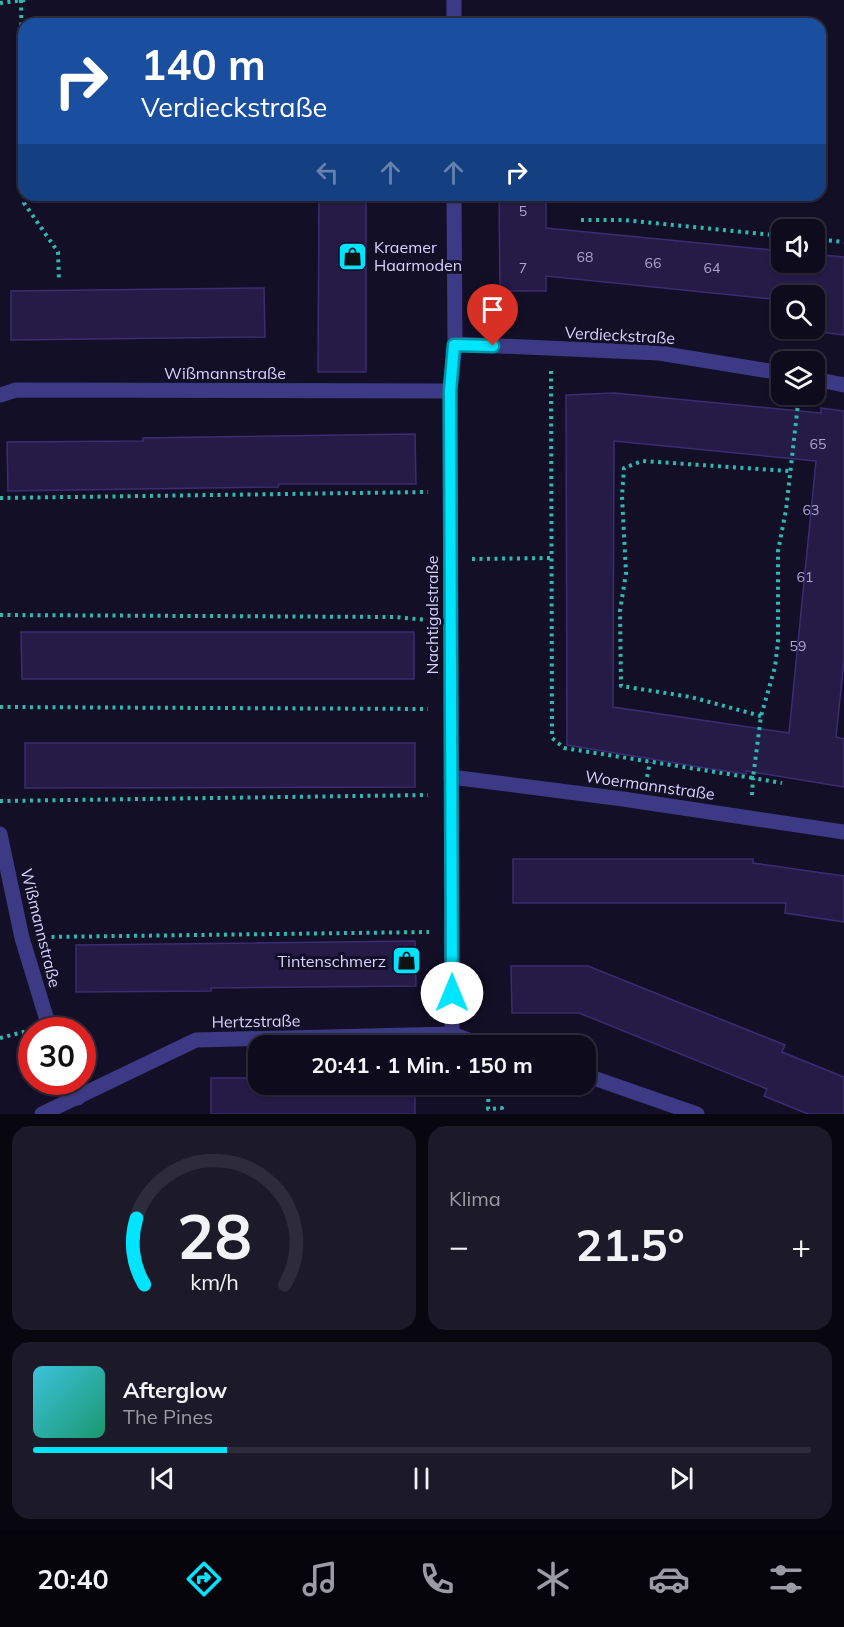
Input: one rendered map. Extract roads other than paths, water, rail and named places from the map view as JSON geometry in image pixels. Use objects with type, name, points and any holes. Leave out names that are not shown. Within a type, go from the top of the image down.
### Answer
[{"type":"street","points":[[454,0],[454,18]]},
{"type":"street","name":"Nachtigalstraße","points":[[452,1035],[450,391],[454,345],[454,201]]},
{"type":"street","name":"Verdieckstraße","points":[[454,345],[659,352],[771,372]]},
{"type":"street","points":[[825,381],[844,385]]},
{"type":"street","name":"Wißmannstraße","points":[[0,395],[16,390],[450,391]]},
{"type":"street","name":"Woermannstraße","points":[[451,777],[844,832]]},
{"type":"street","name":"Wißmannstraße","points":[[0,834],[22,938],[46,1017]]},
{"type":"street","name":"Hertzstraße","points":[[42,1114],[196,1040],[248,1039]]},
{"type":"street","points":[[596,1079],[697,1114]]},
{"type":"place","name":"Kraemer Haarmoden","points":[[353,256]]},
{"type":"place","name":"Tintenschmerz","points":[[407,961]]}]
